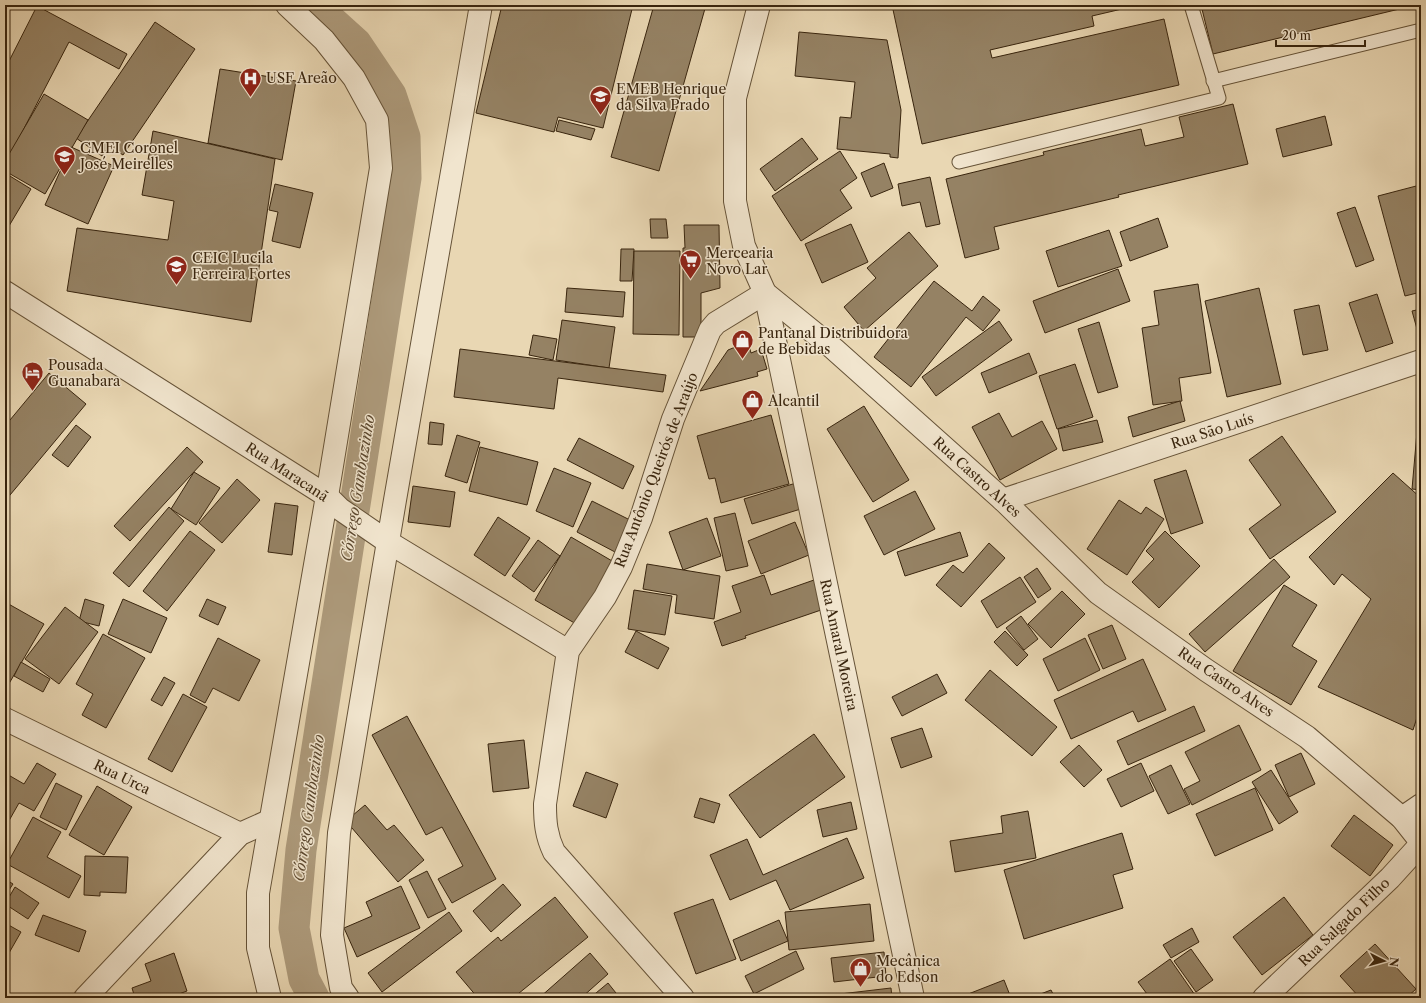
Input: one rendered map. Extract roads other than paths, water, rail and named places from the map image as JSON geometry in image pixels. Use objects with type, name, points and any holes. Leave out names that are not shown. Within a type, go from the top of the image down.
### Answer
[{"type":"street","points":[[270,998],[258,948],[258,893],[269,821],[333,503],[381,168],[377,120],[354,78],[324,40],[287,5]]},
{"type":"street","points":[[348,998],[341,988],[332,935],[340,833],[388,542],[481,5]]},
{"type":"street","name":"Rua Castro Alves","points":[[759,5],[735,98],[735,201],[744,246],[765,293],[834,349],[1003,500],[1098,593],[1206,670],[1307,737],[1402,818],[1421,843]]},
{"type":"street","name":"Rua Maracanã","points":[[5,292],[333,503],[388,542],[568,652]]},
{"type":"street","name":"Rua Antônio Queirós de Araújo","points":[[683,998],[554,852],[548,839],[545,804],[568,652],[605,597],[621,567],[641,518],[673,418],[710,330],[716,323],[765,293]]},
{"type":"street","name":"Rua Amaral Moreira","points":[[765,293],[913,998]]},
{"type":"street","name":"Rua São Luís","points":[[1003,500],[1421,361]]},
{"type":"street","name":"Rua Urca","points":[[5,719],[240,834]]},
{"type":"street","points":[[1402,818],[1421,805]]},
{"type":"street","points":[[85,998],[240,834],[269,821]]},
{"type":"street","name":"Rua Salgado Filho","points":[[1264,998],[1390,878],[1421,843]]},
{"type":"lane","points":[[959,162],[1219,98],[1191,5]]},
{"type":"lane","points":[[1213,81],[1421,30]]},
{"type":"waterway","name":"Córrego Gambazinho","points":[[314,5],[356,43],[391,95],[405,137],[406,178],[301,850],[294,928],[304,979],[314,998]]},
{"type":"place","name":"USF Areão","points":[[250,98]]},
{"type":"place","name":"EMEB Henrique da Silva Prado","points":[[600,116]]},
{"type":"place","name":"CMEI Coronel José Meirelles","points":[[64,176]]},
{"type":"place","name":"Mercearia Novo Lar","points":[[691,280]]},
{"type":"place","name":"CEIC Lucila Ferreira Fortes","points":[[176,286]]},
{"type":"place","name":"Pantanal Distribuidora de Bebidas","points":[[743,360]]},
{"type":"place","name":"Pousada Guanabara","points":[[33,392]]},
{"type":"place","name":"Alcantil","points":[[752,420]]},
{"type":"place","name":"Mecânica do Edson","points":[[861,988]]}]
